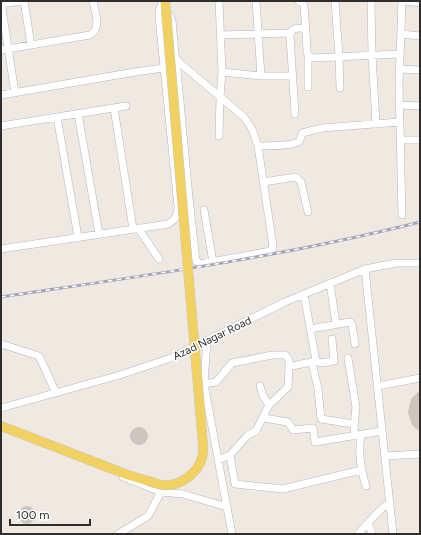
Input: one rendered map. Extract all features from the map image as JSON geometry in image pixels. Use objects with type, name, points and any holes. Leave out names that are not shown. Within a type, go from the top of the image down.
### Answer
[{"type":"main road","points":[[1,426],[107,467],[163,485],[176,484],[188,477],[197,467],[202,457],[203,445],[164,1]]},
{"type":"street","points":[[15,93],[4,49],[1,3],[22,1],[31,45]]},
{"type":"street","points":[[4,49],[90,36],[94,33],[97,26],[93,1]]},
{"type":"street","points":[[1,249],[168,224],[173,221],[178,213],[159,17],[164,1]]},
{"type":"street","points":[[219,1],[222,72],[219,136]]},
{"type":"street","points":[[256,1],[260,76]]},
{"type":"street","points":[[299,1],[303,3],[304,6],[308,55],[308,87]]},
{"type":"street","points":[[335,1],[340,88]]},
{"type":"street","points":[[371,1],[376,124]]},
{"type":"street","points":[[402,1],[400,54],[402,214]]},
{"type":"street","points":[[406,1],[420,3]]},
{"type":"street","points":[[166,11],[172,20],[195,259],[201,264],[269,252],[273,250],[273,246],[258,146],[252,129],[244,117],[176,59]]},
{"type":"street","points":[[221,34],[290,33],[294,29],[303,28],[306,32]]},
{"type":"street","points":[[290,33],[295,114]]},
{"type":"street","points":[[401,34],[420,36]]},
{"type":"street","points":[[308,55],[312,58],[400,54]]},
{"type":"street","points":[[1,95],[164,68]]},
{"type":"street","points":[[400,69],[420,70]]},
{"type":"street","points":[[222,72],[260,76],[292,76]]},
{"type":"street","points":[[400,105],[420,106]]},
{"type":"street","points":[[1,126],[126,106]]},
{"type":"street","points":[[114,108],[136,229],[159,259]]},
{"type":"street","points":[[78,114],[99,234]]},
{"type":"street","points":[[57,117],[78,237]]},
{"type":"street","points":[[258,146],[292,144],[301,139],[302,133],[322,128],[400,122]]},
{"type":"street","points":[[400,140],[420,140]]},
{"type":"street","points":[[263,182],[296,177],[300,182],[308,212]]},
{"type":"street","points":[[204,210],[213,262]]},
{"type":"street","name":"Azad Nagar Road","points":[[1,408],[120,375],[171,358],[304,294],[366,269],[396,263],[420,263]]},
{"type":"street","points":[[366,269],[393,534]]},
{"type":"street","points":[[330,283],[336,324]]},
{"type":"street","points":[[304,294],[310,329],[321,419],[354,424]]},
{"type":"street","points":[[310,329],[351,322],[355,344]]},
{"type":"street","points":[[289,367],[314,362],[324,363],[335,360],[332,339]]},
{"type":"street","points":[[207,340],[204,384],[232,534]]},
{"type":"street","points":[[1,344],[39,356],[56,393]]},
{"type":"street","points":[[204,384],[216,382],[232,363],[272,355],[285,355],[289,360],[288,387],[269,405],[256,431],[248,435],[230,455],[218,460]]},
{"type":"street","points":[[348,358],[356,407],[354,424],[358,435],[361,470],[366,486]]},
{"type":"street","points":[[378,386],[420,378]]},
{"type":"street","points":[[260,386],[262,396],[269,405]]},
{"type":"street","points":[[263,418],[288,422],[293,430],[313,428],[315,442],[382,431]]},
{"type":"street","points":[[385,456],[420,454]]},
{"type":"street","points":[[230,455],[235,484],[283,489],[361,470]]},
{"type":"street","points":[[107,467],[110,472],[161,492],[183,494],[227,507]]},
{"type":"street","points":[[124,533],[148,516],[161,492]]},
{"type":"street","points":[[358,534],[383,506],[390,503]]},
{"type":"street","points":[[368,523],[372,534]]},
{"type":"building","points":[[420,390],[420,432],[412,425],[408,412],[411,399]]},
{"type":"building","points":[[135,427],[143,427],[148,432],[146,443],[143,445],[135,445],[130,440],[130,432]]},
{"type":"building","points":[[27,506],[33,509],[36,515],[33,521],[27,524],[21,521],[18,515],[21,509]]},
{"type":"railway","points":[[1,297],[264,256],[316,246],[420,222]]}]
